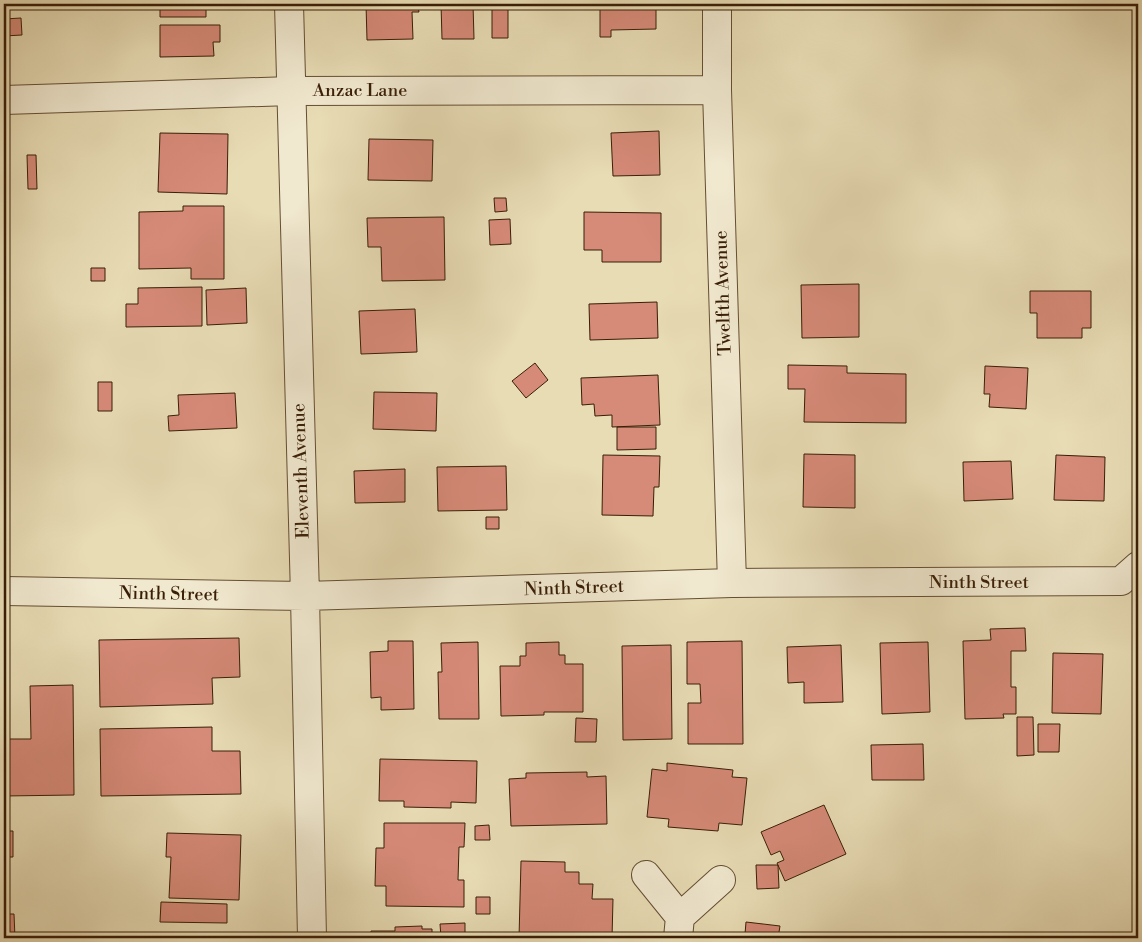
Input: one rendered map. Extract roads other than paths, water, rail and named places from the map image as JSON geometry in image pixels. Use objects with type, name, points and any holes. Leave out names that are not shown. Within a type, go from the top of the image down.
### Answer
[{"type":"street","name":"Eleventh Avenue","points":[[288,4],[305,596],[312,938]]},
{"type":"street","name":"Twelfth Avenue","points":[[717,4],[717,90],[732,583]]},
{"type":"street","name":"Anzac Lane","points":[[4,100],[291,91],[717,90]]},
{"type":"street","name":"Ninth Street","points":[[4,591],[305,596],[732,583],[1121,581],[1138,566]]},
{"type":"street","points":[[646,875],[679,928],[721,880]]}]
